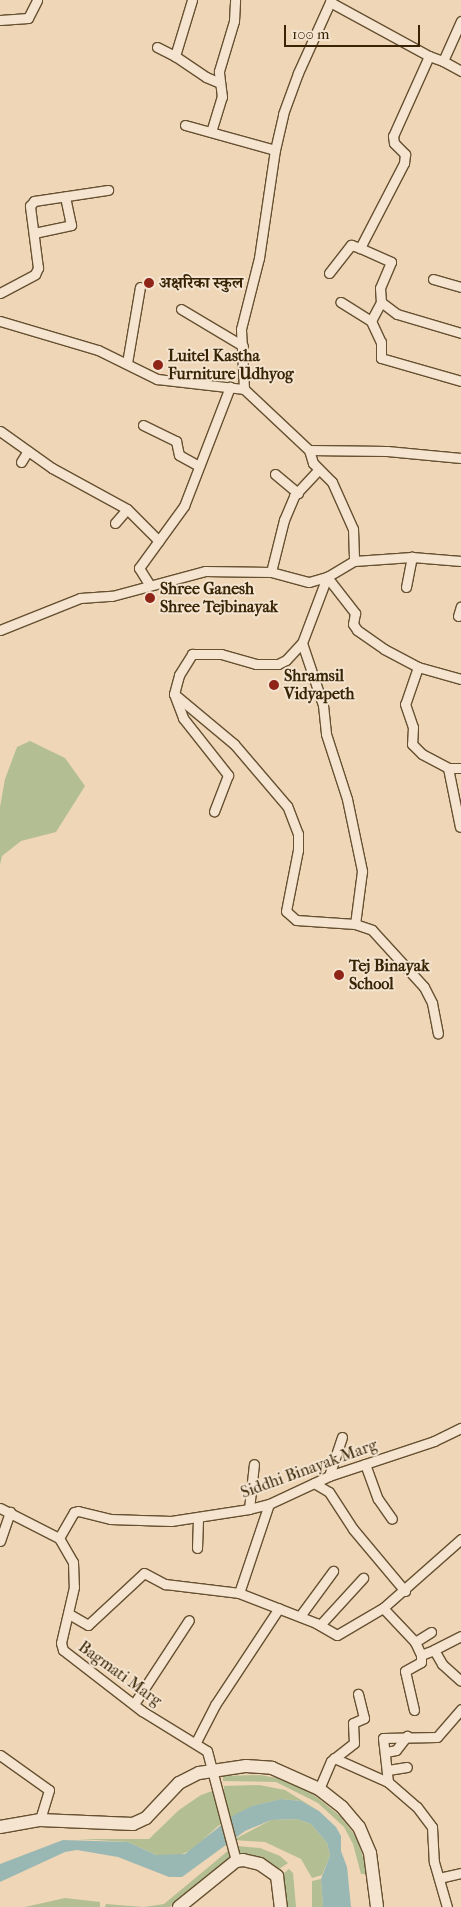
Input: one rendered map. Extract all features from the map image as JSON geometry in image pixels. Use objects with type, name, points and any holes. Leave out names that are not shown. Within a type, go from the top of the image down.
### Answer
[{"type":"main road","points":[[0,1827],[40,1820],[133,1824],[146,1818],[179,1783],[214,1769],[246,1766],[272,1768],[319,1789],[352,1817],[366,1840],[376,1885],[377,1907]]},
{"type":"main road","points":[[178,1907],[236,1860],[260,1864],[277,1876],[282,1892],[281,1907]]},
{"type":"street","points":[[0,20],[28,18],[38,0]]},
{"type":"street","points":[[175,56],[192,0]]},
{"type":"street","points":[[211,132],[222,97],[219,71],[234,21],[235,0]]},
{"type":"street","points":[[244,389],[241,329],[259,258],[275,150],[283,114],[298,73],[330,1],[429,56],[461,71]]},
{"type":"street","points":[[443,62],[461,21]]},
{"type":"street","points":[[157,47],[175,56],[206,78],[220,82]]},
{"type":"street","points":[[360,248],[404,163],[405,154],[394,143],[393,136],[429,56]]},
{"type":"street","points":[[184,125],[275,150]]},
{"type":"street","points":[[0,293],[35,274],[38,268],[30,206],[34,201],[108,190]]},
{"type":"street","points":[[34,233],[71,225],[65,197]]},
{"type":"street","points":[[329,273],[351,245],[391,262],[380,288],[381,302],[372,321]]},
{"type":"street","points":[[433,279],[461,287]]},
{"type":"street","points":[[127,363],[140,287]]},
{"type":"street","points":[[341,302],[372,321],[381,342],[381,358],[461,381]]},
{"type":"street","points":[[381,302],[397,314],[461,333]]},
{"type":"street","points":[[181,310],[243,346]]},
{"type":"street","points":[[0,321],[98,350],[157,379],[244,389],[309,450],[318,470],[332,482],[354,529],[354,560]]},
{"type":"street","points":[[149,584],[139,568],[184,506],[230,387]]},
{"type":"street","points":[[143,425],[176,441],[179,455],[199,466]]},
{"type":"street","points":[[0,431],[28,451],[127,509],[159,541]]},
{"type":"street","points":[[309,450],[387,451],[461,458]]},
{"type":"street","points":[[21,462],[28,451]]},
{"type":"street","points":[[271,572],[284,520],[298,493],[318,470]]},
{"type":"street","points":[[275,474],[298,493]]},
{"type":"street","points":[[115,523],[127,509]]},
{"type":"street","points":[[406,587],[412,557]]},
{"type":"street","points":[[0,630],[80,598],[112,596],[149,584],[205,571],[271,572],[308,582],[327,576],[354,560],[412,557],[461,561]]},
{"type":"street","points":[[214,811],[228,775],[183,718],[174,694],[179,675],[192,654],[221,654],[245,662],[278,664],[286,660],[302,643],[327,576]]},
{"type":"street","points":[[327,576],[355,613],[352,624],[357,630],[384,649],[418,667],[461,679]]},
{"type":"street","points":[[458,616],[461,606]]},
{"type":"street","points":[[302,643],[323,705],[326,734],[347,799],[362,871],[355,924]]},
{"type":"street","points":[[418,667],[405,704],[413,727],[412,744],[422,754],[448,768],[461,768]]},
{"type":"street","points":[[174,694],[234,744],[287,806],[298,834],[298,850],[286,911],[296,920],[355,924],[372,930],[424,987],[432,1003],[438,1033]]},
{"type":"street","points":[[448,768],[460,827]]},
{"type":"street","name":"Siddhi Binayak Marg","points":[[59,1538],[74,1512],[78,1511],[128,1520],[198,1519],[269,1504],[329,1476],[434,1441],[461,1428]]},
{"type":"street","points":[[329,1476],[342,1437]]},
{"type":"street","points":[[249,1509],[254,1464]]},
{"type":"street","points":[[364,1464],[378,1499],[392,1519]]},
{"type":"street","points":[[314,1483],[329,1492],[353,1529],[405,1591]]},
{"type":"street","points":[[239,1593],[269,1504]]},
{"type":"street","points":[[0,1508],[59,1538]]},
{"type":"street","points":[[0,1541],[10,1512]]},
{"type":"street","points":[[197,1548],[198,1519]]},
{"type":"street","name":"Bagmati Marg","points":[[59,1538],[72,1562],[75,1577],[69,1614],[61,1643],[63,1650],[134,1704],[196,1742],[207,1751],[214,1769]]},
{"type":"street","points":[[69,1614],[88,1625],[144,1573],[165,1584],[239,1593],[300,1616],[338,1635],[383,1608],[405,1591],[461,1539]]},
{"type":"street","points":[[300,1616],[333,1571]]},
{"type":"street","points":[[320,1626],[363,1578]]},
{"type":"street","points":[[196,1742],[215,1705],[279,1608]]},
{"type":"street","points":[[383,1608],[415,1642],[421,1655],[421,1662],[405,1671],[414,1710]]},
{"type":"street","points":[[134,1704],[189,1620]]},
{"type":"street","points":[[415,1642],[431,1632]]},
{"type":"street","points":[[421,1655],[461,1636]]},
{"type":"street","points":[[434,1650],[442,1664],[461,1681]]},
{"type":"street","points":[[319,1789],[334,1758],[354,1744],[352,1723],[364,1718],[358,1694]]},
{"type":"street","points":[[388,1782],[383,1738],[407,1736],[436,1737],[461,1709]]},
{"type":"street","points":[[386,1752],[396,1750],[407,1736]]},
{"type":"street","points":[[0,1755],[49,1790],[40,1820]]},
{"type":"street","points":[[334,1758],[388,1782],[417,1807],[432,1828],[432,1846],[447,1907]]},
{"type":"street","points":[[388,1770],[408,1767]]},
{"type":"street","points":[[214,1769],[216,1792],[236,1860]]},
{"type":"street","points":[[439,1878],[461,1873]]},
{"type":"green space","points":[[30,741],[65,758],[85,786],[56,832],[21,841],[2,856],[0,865],[0,807],[5,779],[17,747]]},
{"type":"green space","points":[[260,1775],[283,1779],[309,1791],[340,1816],[357,1838],[368,1874],[361,1874],[353,1844],[344,1827],[318,1803],[276,1782],[223,1781],[223,1776]]},
{"type":"green space","points":[[259,1785],[285,1790],[319,1811],[301,1801],[281,1799],[253,1806],[218,1826],[192,1850],[177,1856],[156,1855],[128,1842],[79,1839],[149,1839],[179,1810],[201,1795],[212,1791],[215,1795],[224,1790],[224,1786]]},
{"type":"green space","points":[[297,1819],[311,1824],[327,1843],[330,1855],[322,1875],[312,1878],[301,1859],[265,1842],[233,1840],[271,1820]]},
{"type":"green space","points":[[237,1846],[260,1848],[280,1856],[288,1863],[279,1869],[264,1858],[241,1856]]},
{"type":"green space","points":[[229,1850],[231,1857],[170,1907],[144,1907],[164,1904]]},
{"type":"green space","points":[[289,1869],[293,1873],[296,1907],[286,1907],[283,1874]]},
{"type":"green space","points":[[321,1879],[323,1907],[312,1907],[312,1881]]},
{"type":"green space","points":[[65,1898],[100,1902],[100,1907],[25,1907]]},
{"type":"green space","points":[[106,1904],[144,1907],[105,1907]]},
{"type":"water","points":[[281,1799],[301,1801],[319,1811],[336,1827],[341,1836],[341,1851],[347,1867],[351,1907],[323,1907],[321,1879],[330,1855],[327,1843],[311,1824],[297,1819],[271,1820],[245,1831],[182,1877],[169,1877],[118,1857],[77,1850],[65,1852],[0,1882],[0,1864],[63,1840],[128,1842],[156,1855],[185,1854],[234,1815],[252,1806]]},
{"type":"place","name":"अक्षरिका स्कुल","points":[[149,283]]},
{"type":"place","name":"Luitel Kastha Furniture Udhyog","points":[[158,365]]},
{"type":"place","name":"Shree Ganesh Shree Tejbinayak","points":[[150,598]]},
{"type":"place","name":"Shramsil Vidyapeth","points":[[274,685]]},
{"type":"place","name":"Tej Binayak School","points":[[339,975]]}]
